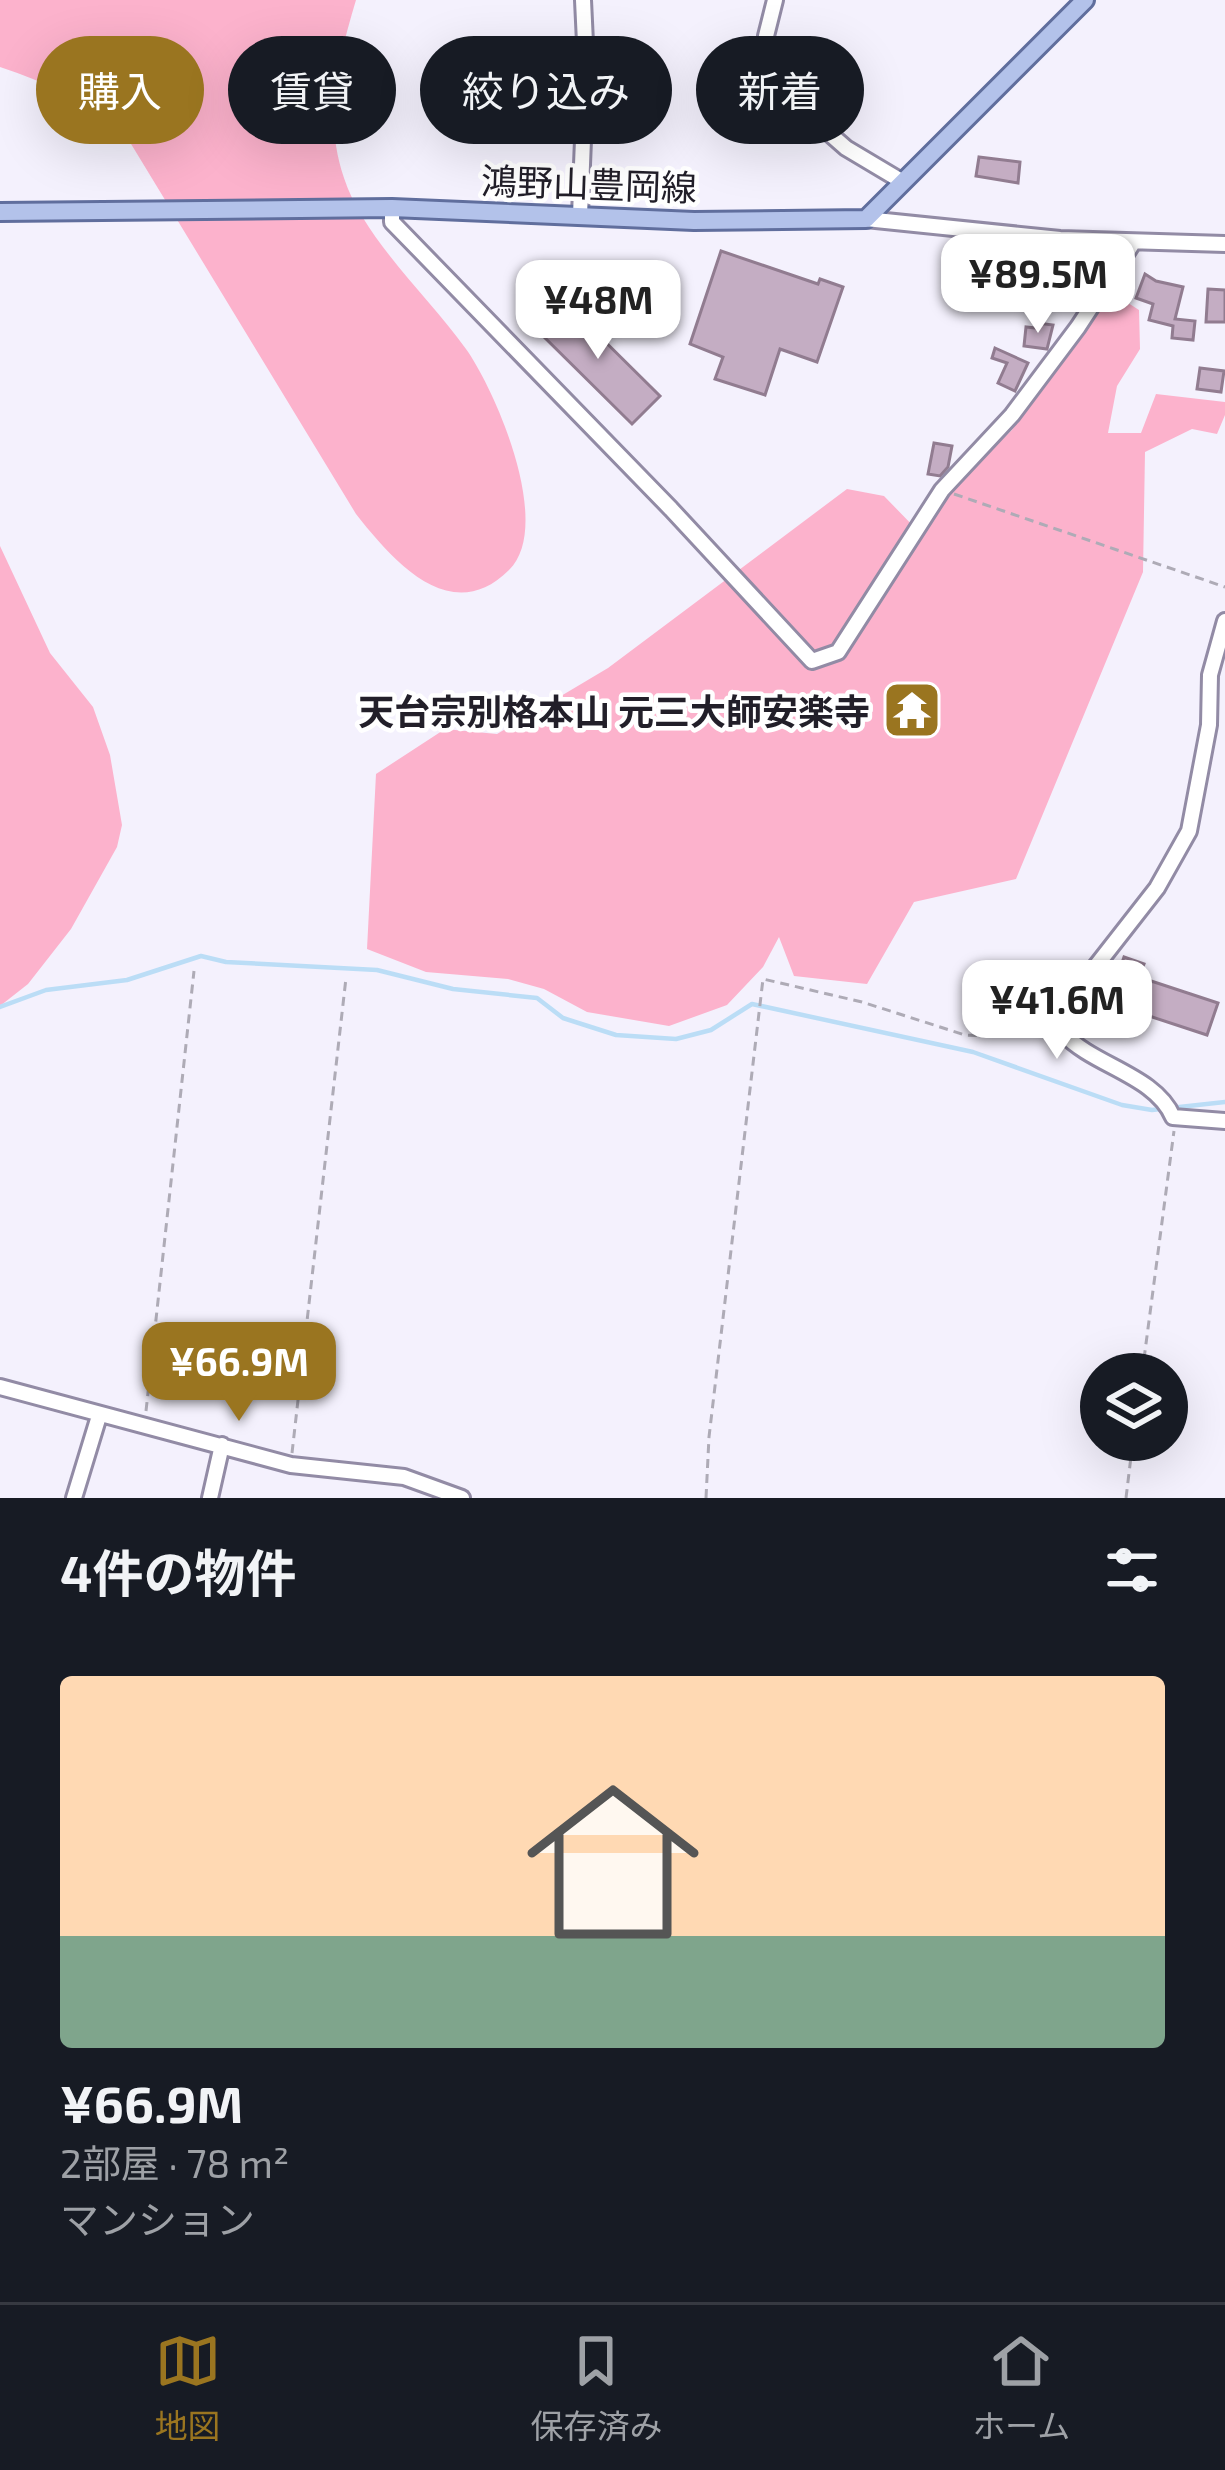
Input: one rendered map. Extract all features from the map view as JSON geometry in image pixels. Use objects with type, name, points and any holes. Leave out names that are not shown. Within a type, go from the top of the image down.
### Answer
[{"type":"main road","points":[[866,219],[1085,0]]},
{"type":"main road","name":"鴻野山豊岡線","points":[[0,212],[392,208],[694,221],[866,219]]},
{"type":"street","points":[[580,215],[586,64],[583,0]]},
{"type":"street","points":[[776,0],[766,36],[772,83],[846,148],[903,182]]},
{"type":"street","points":[[392,208],[392,222],[671,508],[812,661],[838,652],[942,490],[1012,415],[1133,243]]},
{"type":"street","points":[[866,219],[1133,243],[1225,244]]},
{"type":"street","points":[[1225,621],[1210,675],[1209,725],[1184,842],[1157,888],[1064,1007],[1063,1033],[1142,1084],[1168,1105],[1173,1117],[1225,1121]]},
{"type":"street","points":[[0,1387],[291,1465],[404,1477],[462,1498]]},
{"type":"street","points":[[74,1498],[99,1416]]},
{"type":"street","points":[[210,1498],[222,1444]]},
{"type":"path","points":[[942,490],[1225,587]]},
{"type":"path","points":[[144,1426],[194,971]]},
{"type":"path","points":[[291,1465],[346,978]]},
{"type":"path","points":[[706,1498],[709,1437],[764,979],[862,1002],[965,1035],[988,1036],[1054,1000]]},
{"type":"path","points":[[1145,1353],[1173,1117]]},
{"type":"path","points":[[1126,1498],[1130,1461]]},
{"type":"shaded area","points":[[0,0],[356,0],[346,36],[228,36],[228,144],[336,144],[344,178],[366,223],[466,349],[505,426],[523,492],[525,523],[521,550],[509,570],[487,586],[466,592],[445,590],[405,568],[387,551],[356,514],[131,144],[204,144],[204,36],[36,36],[36,81],[0,67]]},
{"type":"shaded area","points":[[1108,290],[1139,310],[1140,349],[1117,386],[1108,433],[1141,433],[1156,394],[1225,402],[1225,415],[1217,434],[1192,429],[1145,452],[1143,572],[1016,879],[914,902],[867,984],[794,976],[779,937],[763,967],[727,1005],[669,1026],[587,1012],[544,989],[508,979],[426,972],[367,949],[376,774],[445,729],[497,734],[608,668],[847,489],[884,496],[919,532],[970,470],[1012,430]]},
{"type":"shaded area","points":[[0,546],[50,653],[93,707],[110,755],[122,825],[117,847],[71,929],[28,984],[0,1006]]},
{"type":"building","points":[[979,157],[1020,162],[1018,183],[976,176]]},
{"type":"building","points":[[721,251],[818,284],[820,279],[843,287],[817,362],[780,349],[765,395],[715,379],[723,357],[690,344]]},
{"type":"building","points":[[1091,253],[1112,255],[1091,287],[1074,279]]},
{"type":"building","points":[[1145,274],[1183,287],[1175,319],[1195,321],[1193,340],[1172,338],[1173,326],[1149,320],[1153,304],[1136,298]]},
{"type":"building","points":[[1208,289],[1225,290],[1225,322],[1206,322]]},
{"type":"building","points":[[564,301],[660,396],[632,424],[536,329]]},
{"type":"building","points":[[1037,323],[1053,325],[1047,349],[1024,346],[1026,327],[1036,328]]},
{"type":"building","points":[[995,348],[1028,363],[1015,391],[998,383],[1007,363],[992,358]]},
{"type":"building","points":[[1200,368],[1224,371],[1221,392],[1197,389]]},
{"type":"building","points":[[934,443],[952,446],[948,467],[940,476],[928,474]]},
{"type":"building","points":[[1124,957],[1144,964],[1139,977],[1218,1003],[1207,1035],[1143,1014],[1147,1004],[1112,992]]},
{"type":"waterway","points":[[0,1007],[46,990],[127,980],[201,956],[226,962],[377,970],[453,989],[537,998],[563,1018],[616,1035],[676,1039],[711,1030],[752,1004],[973,1052],[1122,1105],[1152,1110],[1225,1102]]},
{"type":"place","name":"天台宗別格本山 元三大師安楽寺","points":[[912,710]]}]
